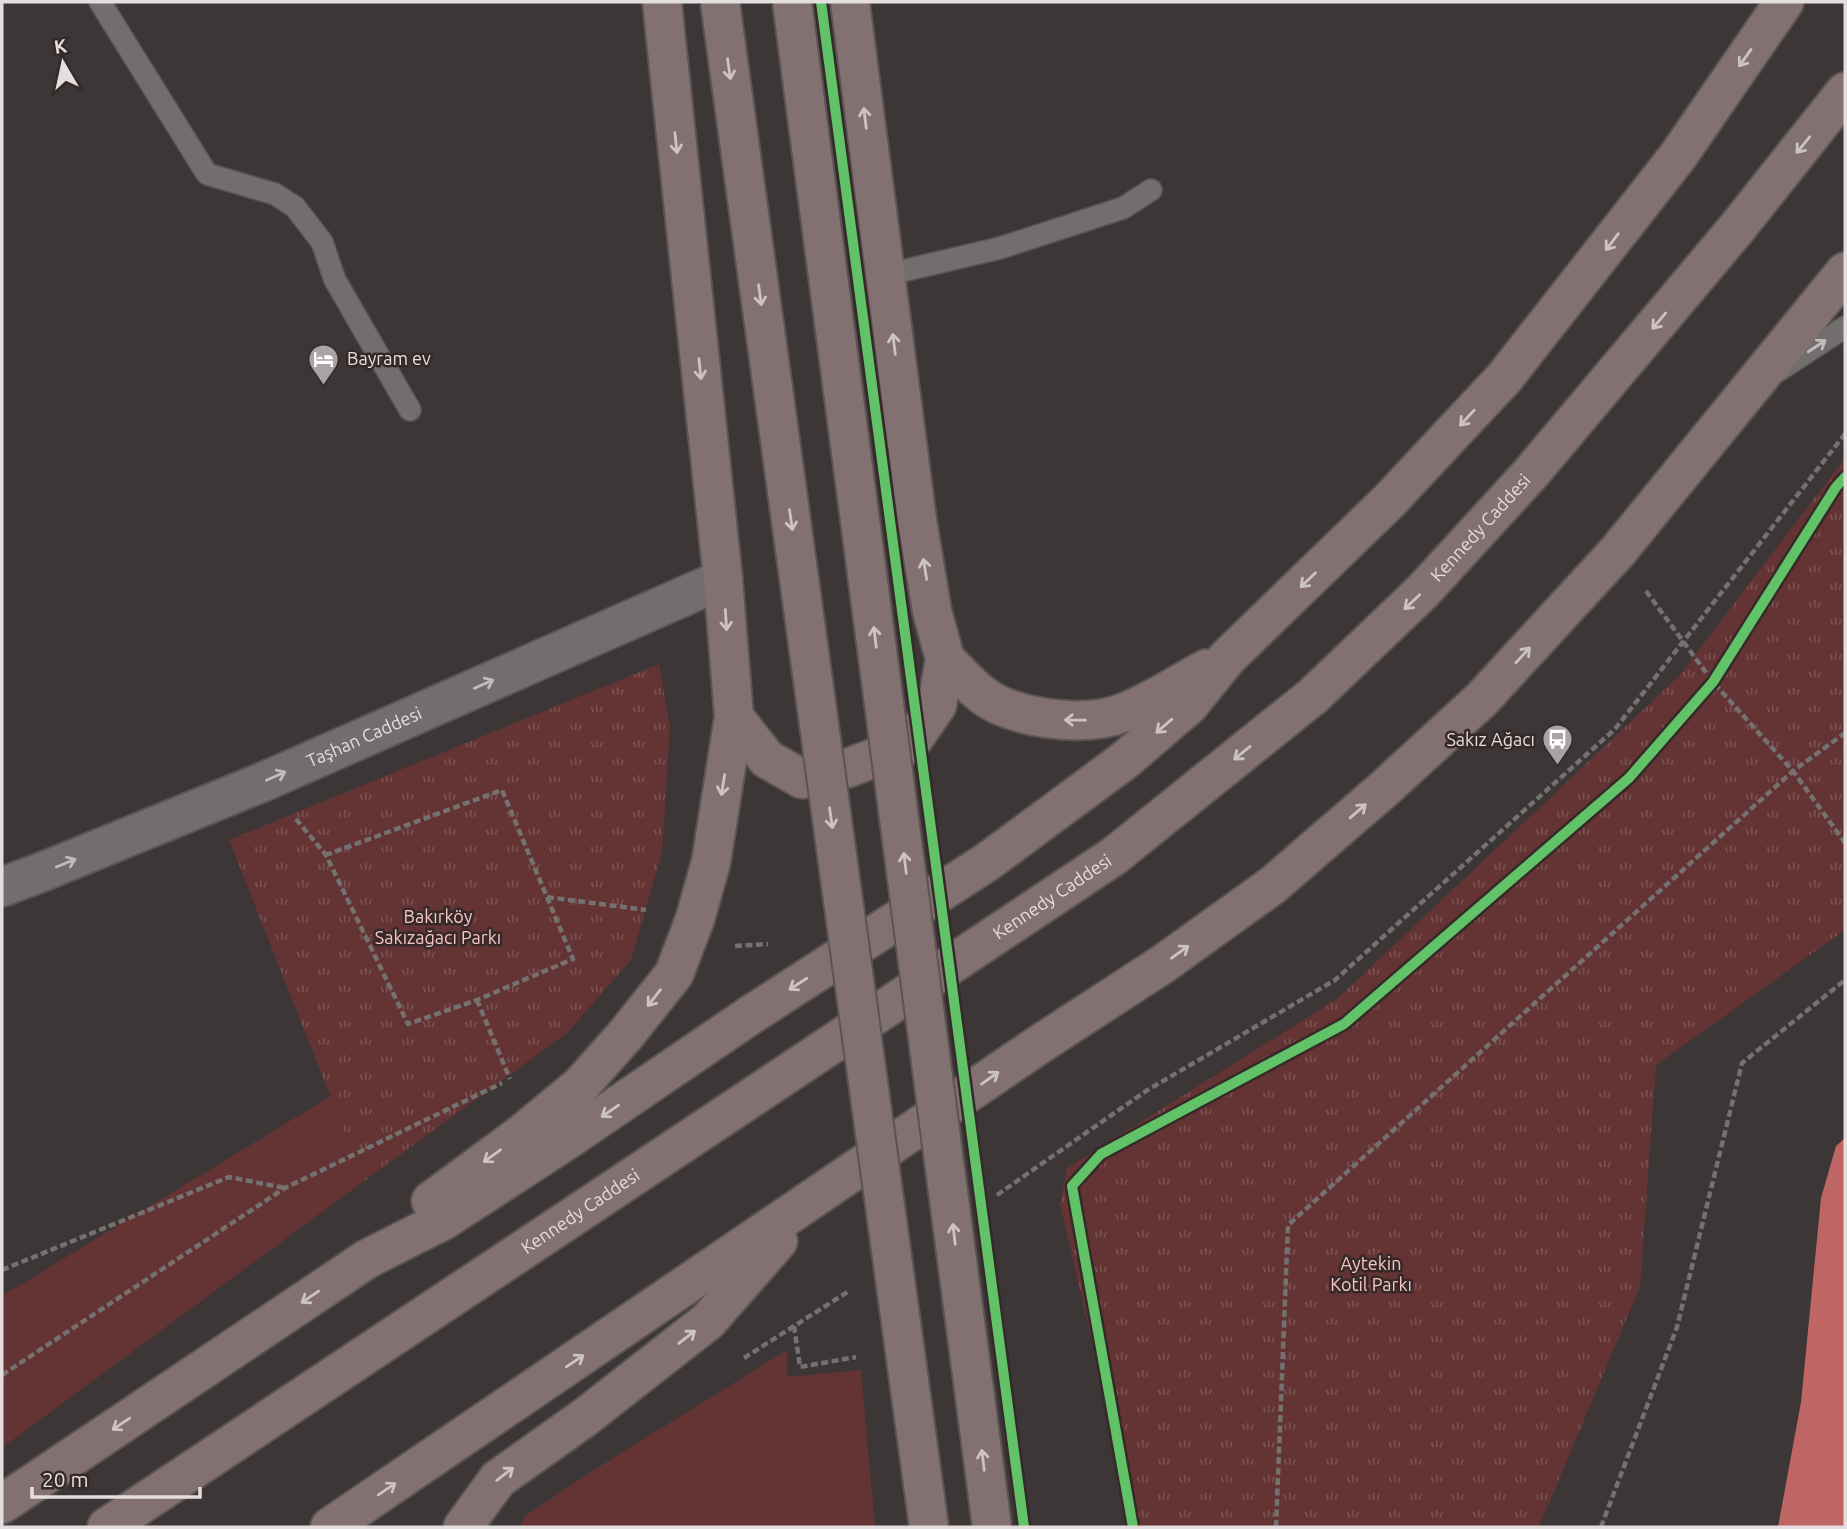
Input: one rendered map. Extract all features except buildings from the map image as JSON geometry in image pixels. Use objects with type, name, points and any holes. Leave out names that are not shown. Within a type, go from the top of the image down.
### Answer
[{"type":"highway","points":[[366,1259],[437,1196],[523,1133],[581,1085],[674,974],[695,919],[711,862],[734,717],[723,579],[662,2]]},
{"type":"highway","points":[[720,2],[929,1527]]},
{"type":"highway","points":[[792,2],[992,1527]]},
{"type":"highway","points":[[734,717],[767,759],[802,779],[848,768],[910,744],[937,705],[945,659],[932,611],[917,520],[850,2]]},
{"type":"highway","points":[[2,1504],[366,1259],[455,1213],[564,1142],[749,1016],[986,862],[1125,760],[1189,705],[1227,658],[1390,501],[1505,377],[1678,156],[1784,2]]},
{"type":"highway","name":"Kennedy Caddesi","points":[[107,1527],[1114,856],[1313,696],[1423,591],[1531,473],[1737,228],[1845,92]]},
{"type":"highway","points":[[330,1527],[1040,1044],[1163,964],[1273,886],[1482,699],[1618,551],[1845,272]]},
{"type":"highway","points":[[945,659],[997,704],[1029,714],[1077,722],[1124,713],[1227,658]]},
{"type":"highway","points":[[463,1527],[498,1479],[584,1418],[708,1321],[813,1200]]},
{"type":"street","name":"Taşhan Caddesi","points":[[2,887],[263,782],[723,579]]},
{"type":"lane","points":[[100,2],[207,174],[275,194],[295,207],[321,242],[335,280],[410,410]]},
{"type":"lane","points":[[885,275],[1000,248],[1123,208],[1151,190]]},
{"type":"lane","points":[[1747,391],[1845,327]]},
{"type":"path","points":[[990,1200],[1146,1091],[1335,981],[1615,729],[1845,434]]},
{"type":"path","points":[[1618,551],[1682,643],[1713,682],[1793,771],[1845,843]]},
{"type":"path","points":[[1704,692],[1720,671]]},
{"type":"path","points":[[1276,1527],[1288,1225],[1793,771],[1845,733]]},
{"type":"path","points":[[502,790],[573,959],[477,1000],[408,1024],[326,855],[502,790]]},
{"type":"path","points":[[1601,1527],[1677,1327],[1742,1063],[1845,980]]},
{"type":"path","points":[[2,1375],[285,1188],[511,1079],[477,1000]]},
{"type":"path","points":[[2,1270],[229,1177],[285,1188]]},
{"type":"path","points":[[851,1289],[794,1326],[800,1367],[859,1356]]},
{"type":"green space","name":"Aytekin Kotil Parkı","points":[[1845,458],[1845,930],[1656,1065],[1640,1287],[1539,1527],[1135,1527],[1060,1204],[1067,1168],[1337,999],[1679,676]]},
{"type":"green space","name":"Bakırköy Sakızağacı Parkı","points":[[659,664],[670,726],[662,852],[631,960],[567,1033],[364,1181],[229,840]]},
{"type":"green space","points":[[331,1096],[364,1181],[2,1448],[2,1296]]},
{"type":"green space","points":[[787,1350],[787,1377],[861,1370],[875,1527],[519,1527],[525,1516],[597,1468]]},
{"type":"shaded area","points":[[1845,1138],[1845,1527],[1778,1527],[1801,1402],[1821,1198],[1836,1146]]},
{"type":"cycle path","points":[[821,2],[1024,1527]]},
{"type":"cycle path","points":[[1133,1527],[1072,1186],[1101,1154],[1344,1024],[1629,778],[1713,682],[1836,487],[1845,477]]},
{"type":"place","name":"Bayram ev","points":[[324,386]]},
{"type":"place","name":"Sakız Ağacı","points":[[1558,767]]}]
